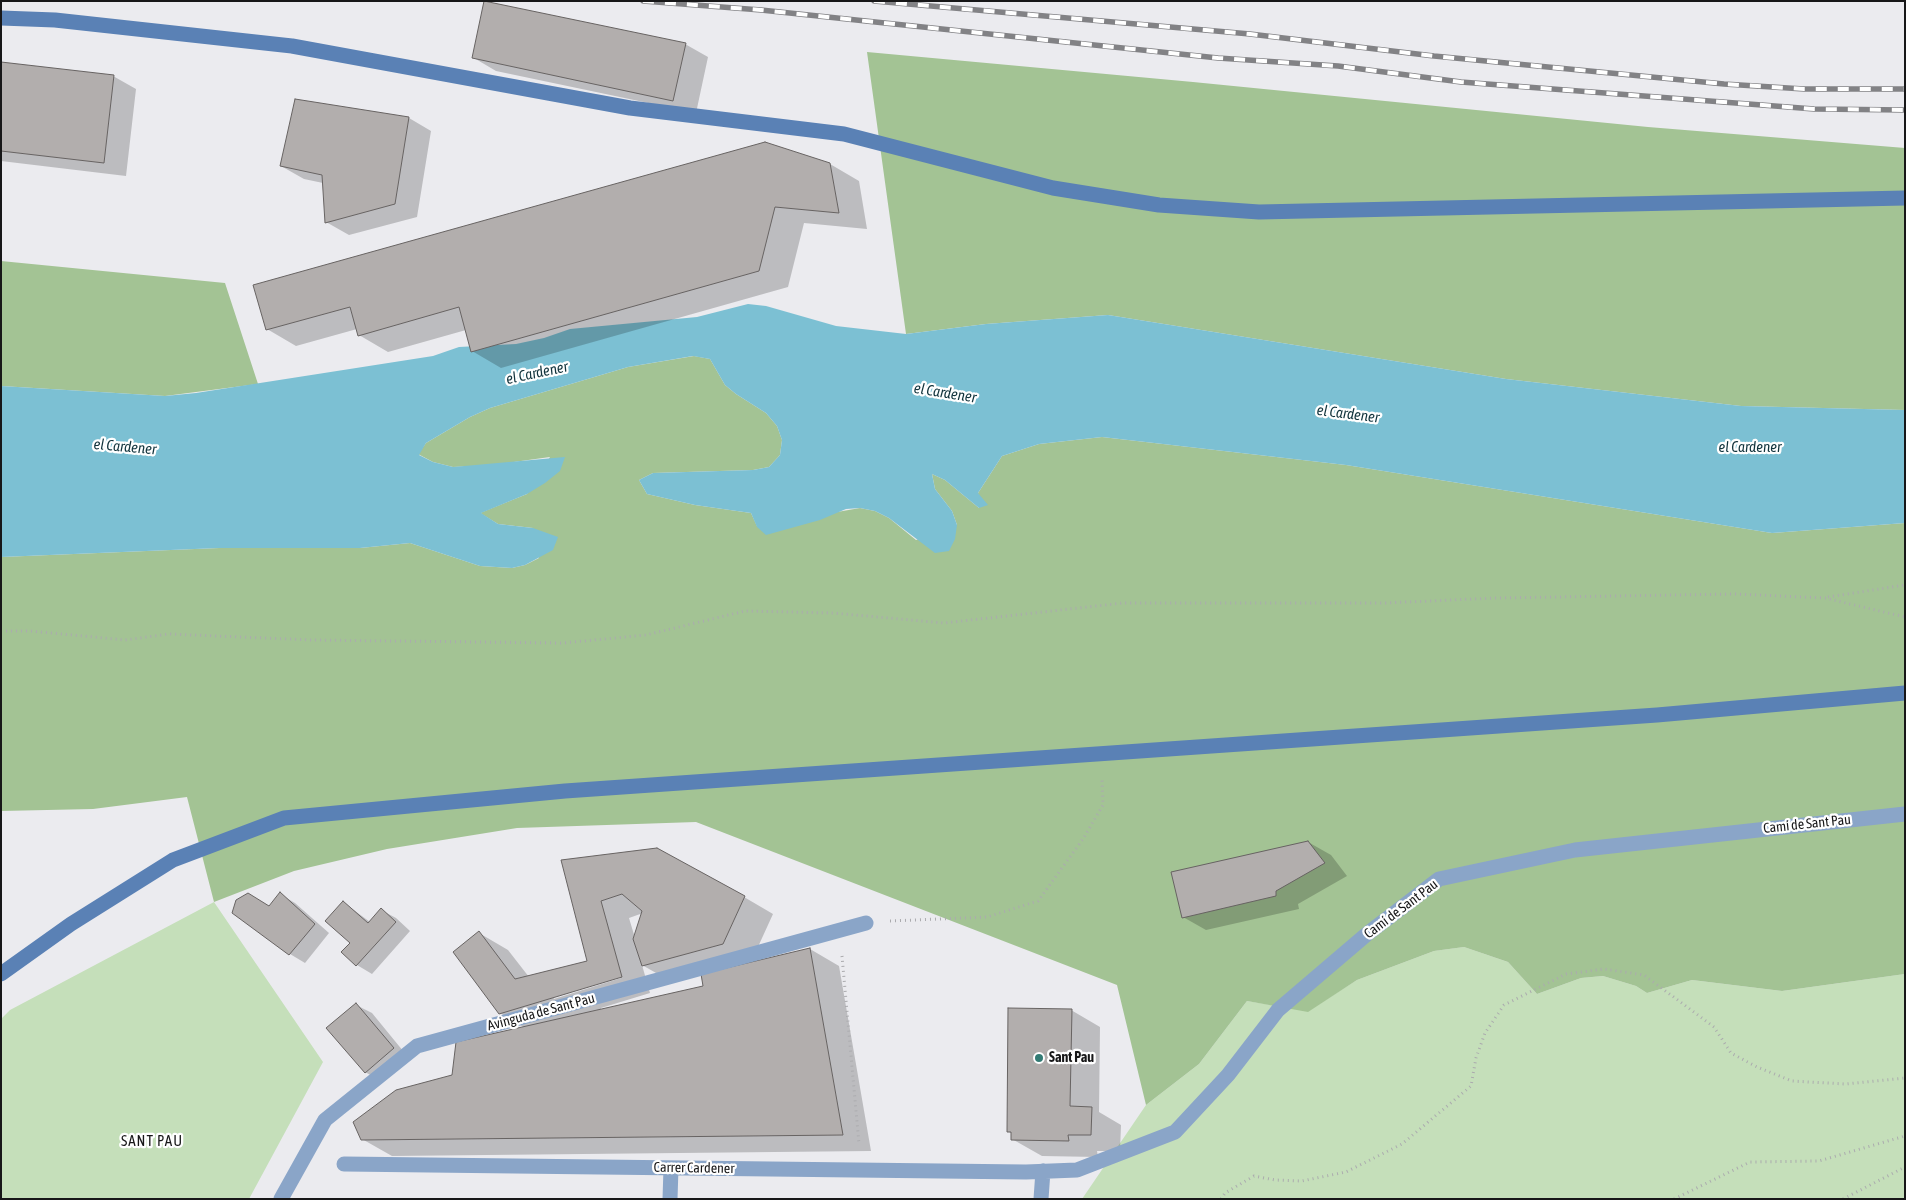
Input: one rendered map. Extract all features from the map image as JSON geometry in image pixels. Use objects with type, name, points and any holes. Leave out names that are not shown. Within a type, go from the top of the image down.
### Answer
[{"type":"main road","points":[[1,18],[55,20],[292,46],[630,108],[844,134],[1053,188],[1159,205],[1259,212],[1905,198]]},
{"type":"main road","points":[[1,974],[71,924],[173,860],[284,818],[565,791],[1647,716],[1905,693]]},
{"type":"street","name":"Camí de Sant Pau","points":[[1043,1171],[1077,1170],[1175,1132],[1228,1075],[1278,1010],[1367,934],[1438,879],[1575,850],[1905,814]]},
{"type":"street","name":"Avinguda de Sant Pau","points":[[281,1199],[325,1120],[416,1046],[866,923]]},
{"type":"street","name":"Carrer Cardener","points":[[344,1164],[1043,1171]]},
{"type":"street","points":[[670,1199],[671,1168]]},
{"type":"street","points":[[1041,1199],[1043,1171]]},
{"type":"path","points":[[1825,598],[1905,585]]},
{"type":"path","points":[[1,631],[30,631],[125,640],[169,634],[312,640],[563,643],[646,635],[745,611],[832,613],[944,624],[1123,603],[1386,603],[1495,598],[1736,594],[1825,598],[1905,617]]},
{"type":"path","points":[[866,923],[987,916],[1038,901],[1083,840],[1103,805],[1101,754]]},
{"type":"path","points":[[840,931],[861,1170]]},
{"type":"path","points":[[1221,1199],[1225,1193],[1254,1176],[1275,1180],[1302,1181],[1346,1172],[1402,1144],[1471,1086],[1476,1058],[1485,1033],[1504,1005],[1566,974],[1604,968],[1644,975],[1714,1027],[1731,1053],[1756,1067],[1792,1080],[1845,1084],[1905,1078]]},
{"type":"path","points":[[1674,1199],[1750,1162],[1819,1160],[1905,1136]]},
{"type":"path","points":[[1843,1199],[1905,1167]]},
{"type":"green space","points":[[867,52],[1648,127],[1905,148],[1905,410],[1741,406],[1506,379],[1108,315],[986,324],[906,334]]},
{"type":"green space","points":[[1,261],[225,283],[258,384],[165,396],[1,386]]},
{"type":"green space","points":[[694,356],[710,359],[725,385],[766,413],[777,426],[782,440],[780,455],[769,467],[753,470],[653,473],[639,480],[647,494],[695,505],[751,513],[757,526],[860,508],[875,511],[889,518],[916,540],[957,525],[952,511],[935,489],[932,474],[945,480],[979,508],[978,493],[1002,456],[1039,444],[1102,437],[1346,465],[1772,533],[1905,523],[1905,974],[1782,991],[1692,980],[1647,993],[1636,986],[1603,976],[1581,978],[1537,994],[1508,962],[1464,947],[1434,951],[1357,980],[1308,1012],[1247,1001],[1199,1064],[1146,1105],[1117,985],[696,822],[517,828],[387,849],[294,871],[214,902],[187,797],[93,809],[1,811],[1,557],[219,548],[360,548],[410,543],[480,566],[512,568],[525,565],[539,558],[533,528],[498,524],[480,513],[527,494],[550,457],[492,465],[453,467],[433,462],[418,454],[426,443],[470,417],[490,408],[628,367]]},
{"type":"green space","points":[[214,902],[323,1062],[249,1199],[1,1199],[1,1019],[10,1010]]},
{"type":"green space","points":[[1464,947],[1508,962],[1537,994],[1581,978],[1603,976],[1636,986],[1647,993],[1692,980],[1782,991],[1905,974],[1905,1199],[1082,1199],[1146,1105],[1199,1064],[1247,1001],[1308,1011],[1357,980],[1434,951]]},
{"type":"water","name":"el Cardener","points":[[748,304],[766,306],[836,326],[906,334],[986,324],[1108,315],[1506,379],[1741,406],[1905,410],[1905,523],[1772,533],[1346,465],[1102,437],[1039,444],[1002,456],[978,493],[988,505],[979,508],[945,480],[932,474],[935,489],[952,511],[957,525],[955,539],[949,551],[935,553],[889,518],[875,511],[860,508],[846,509],[820,520],[766,535],[757,527],[751,513],[695,505],[647,494],[639,480],[653,473],[753,470],[769,467],[780,455],[782,440],[777,426],[766,413],[725,385],[710,359],[693,356],[628,367],[490,408],[470,417],[426,443],[419,455],[433,462],[453,467],[565,457],[560,471],[545,483],[527,494],[481,513],[498,524],[533,528],[558,537],[553,550],[525,565],[512,568],[480,566],[410,543],[360,548],[219,548],[1,557],[1,386],[165,396],[196,393],[433,356],[459,347],[516,344],[544,338],[570,329],[697,317]]},
{"type":"building","points":[[484,1],[686,43],[673,101],[472,58]]},
{"type":"building","points":[[1,62],[114,75],[104,163],[1,151]]},
{"type":"building","points":[[295,99],[409,117],[395,204],[325,223],[322,175],[280,166]]},
{"type":"building","points":[[765,142],[830,163],[839,213],[775,207],[759,271],[471,352],[459,307],[358,336],[350,307],[266,330],[253,285]]},
{"type":"building","points":[[1308,841],[1325,863],[1276,891],[1276,896],[1182,918],[1171,872]]},
{"type":"building","points":[[657,848],[745,896],[723,944],[642,966],[633,939],[642,911],[622,894],[601,901],[622,977],[499,1014],[453,952],[479,931],[515,979],[587,961],[561,860]]},
{"type":"building","points":[[280,892],[315,924],[289,955],[232,913],[236,900],[248,893],[269,906]]},
{"type":"building","points":[[343,901],[368,923],[381,908],[396,922],[356,966],[341,952],[350,943],[325,921]]},
{"type":"building","points":[[810,948],[843,1135],[361,1140],[353,1122],[396,1090],[452,1075],[456,1042],[703,986],[701,974]]},
{"type":"building","points":[[356,1003],[394,1048],[365,1073],[326,1028]]},
{"type":"building","name":"Sant Pau","points":[[1008,1008],[1072,1009],[1070,1106],[1092,1107],[1091,1135],[1068,1135],[1069,1141],[1011,1140],[1011,1132],[1007,1132]]},
{"type":"railway","points":[[643,1],[761,10],[1218,58],[1338,66],[1461,82],[1814,109],[1905,110]]},
{"type":"railway","points":[[874,1],[1250,34],[1434,56],[1724,84],[1804,89],[1905,89]]},
{"type":"place","name":"Sant Pau","points":[[1039,1058]]},
{"type":"district","name":"SANT PAU","points":[[152,1141]]}]
